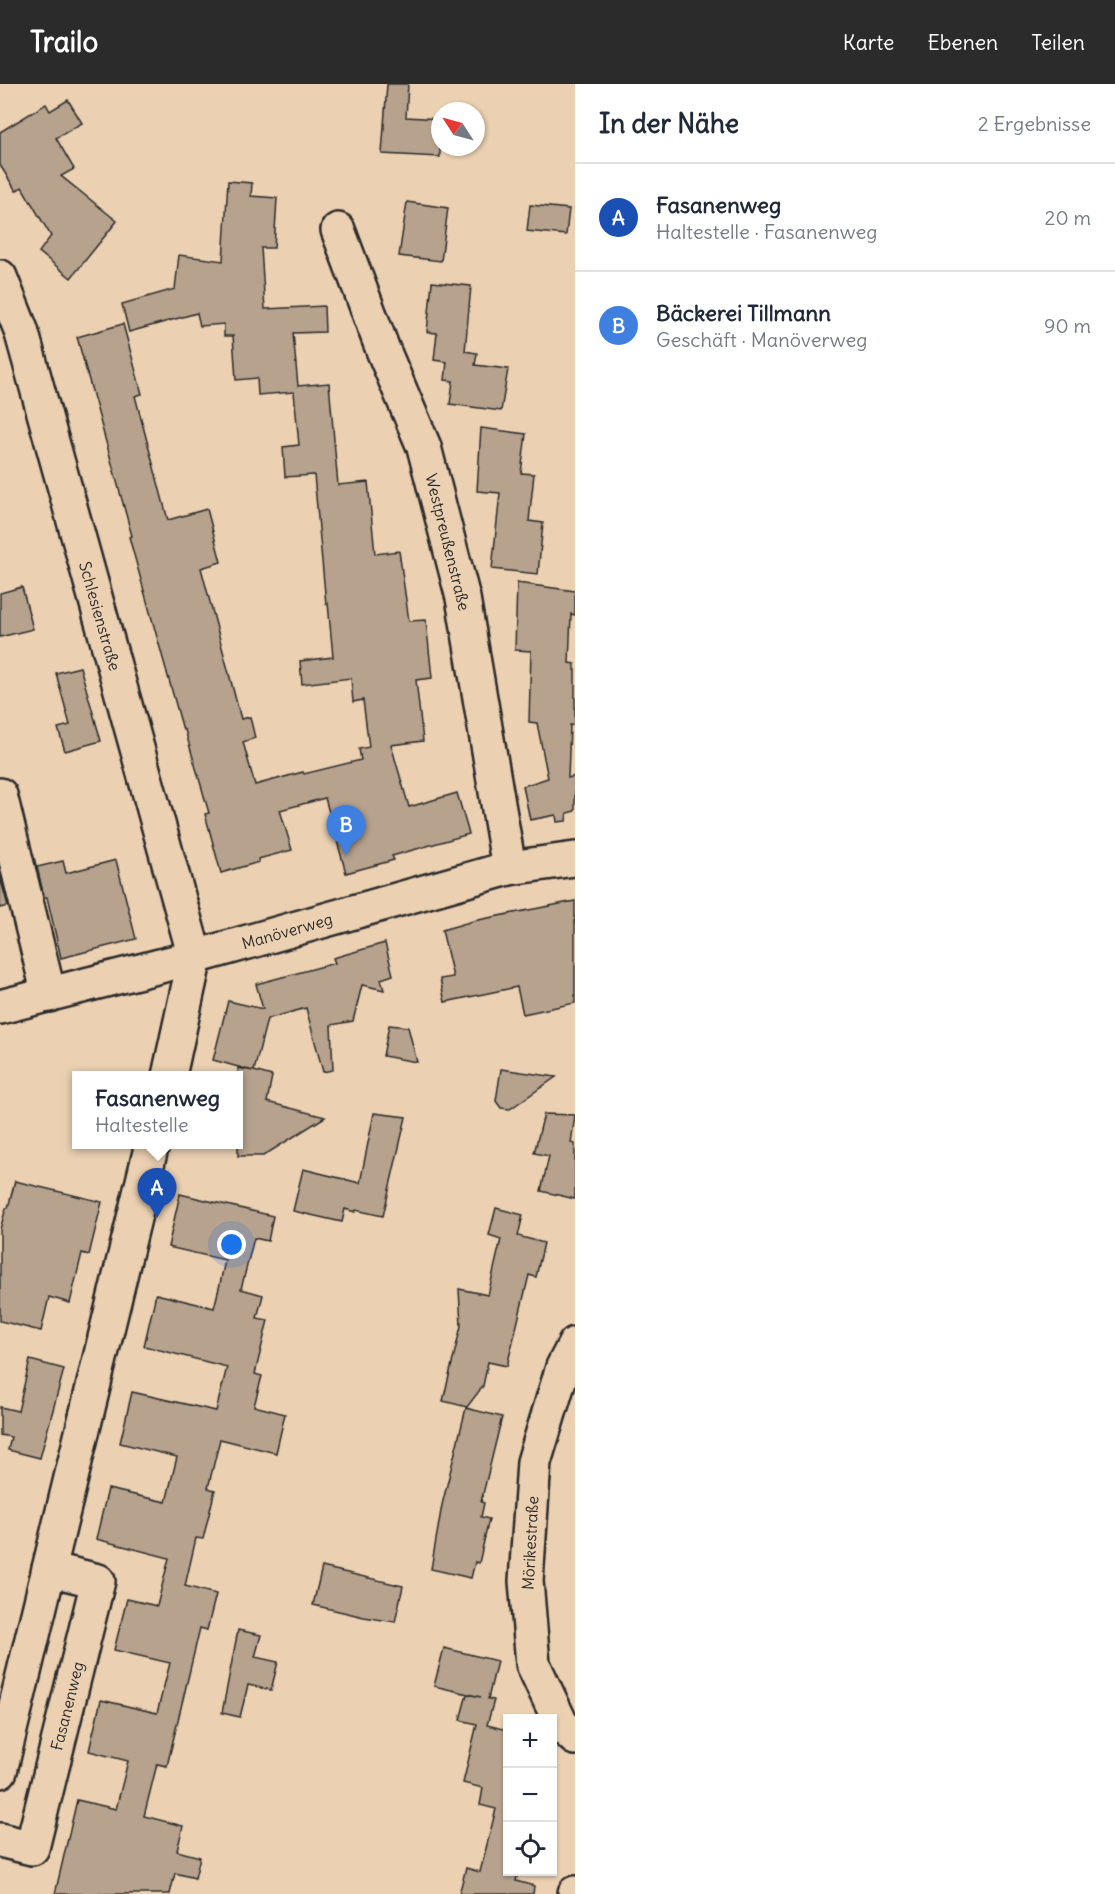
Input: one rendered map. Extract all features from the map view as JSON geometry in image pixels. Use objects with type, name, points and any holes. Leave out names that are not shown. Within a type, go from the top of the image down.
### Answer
[{"type":"street","name":"Westpreußenstraße","points":[[338,230],[383,350],[424,447],[463,598],[509,868]]},
{"type":"street","name":"Schlesienstraße","points":[[0,277],[21,330],[195,957]]},
{"type":"street","points":[[0,795],[49,994]]},
{"type":"street","name":"Manöverweg","points":[[0,1007],[195,957],[509,868],[575,859]]},
{"type":"street","points":[[170,1071],[195,957]]},
{"type":"street","points":[[0,1771],[8,1706],[49,1569],[151,1149]]},
{"type":"street","name":"Mörikestraße","points":[[575,1344],[563,1367],[534,1462],[526,1581],[533,1664],[562,1726],[575,1738]]},
{"type":"street","name":"Fasanenweg","points":[[0,1840],[32,1848],[98,1581],[49,1569]]},
{"type":"building","points":[[387,84],[408,84],[406,117],[431,118],[431,156],[440,157],[382,154]]},
{"type":"building","points":[[68,100],[82,123],[56,138],[74,169],[61,176],[117,221],[71,278],[39,252],[51,236],[22,187],[16,191],[0,165],[0,132],[46,104],[50,111]]},
{"type":"building","points":[[228,181],[252,183],[251,196],[277,198],[274,248],[261,248],[265,309],[324,306],[325,332],[293,333],[298,386],[329,383],[338,485],[368,482],[375,554],[399,551],[409,621],[426,620],[432,678],[416,680],[423,741],[391,745],[409,807],[457,793],[469,834],[392,856],[394,860],[346,873],[325,798],[280,810],[292,850],[258,859],[259,862],[221,873],[205,814],[209,813],[185,730],[183,730],[129,537],[132,536],[77,337],[123,324],[142,394],[135,396],[168,520],[207,509],[221,562],[201,568],[241,719],[250,717],[255,738],[243,742],[255,785],[361,760],[359,749],[369,747],[363,700],[353,702],[351,678],[302,684],[300,661],[333,657],[314,475],[285,477],[283,447],[299,445],[294,392],[258,395],[257,378],[236,380],[233,336],[224,336],[224,324],[200,326],[197,313],[129,332],[122,304],[175,289],[179,255],[223,261]]},
{"type":"building","points":[[407,202],[448,208],[441,261],[399,256]]},
{"type":"building","points":[[530,205],[569,209],[566,235],[527,231]]},
{"type":"building","points":[[432,282],[471,286],[465,351],[477,353],[475,365],[508,369],[501,411],[450,404],[453,381],[445,380],[447,362],[434,360],[437,333],[427,332]]},
{"type":"building","points":[[481,428],[526,434],[521,473],[534,474],[529,521],[543,523],[538,574],[492,569],[500,493],[477,491]]},
{"type":"building","points":[[517,583],[575,591],[575,615],[571,614],[569,663],[575,664],[575,725],[570,725],[568,778],[575,776],[575,811],[567,813],[566,821],[557,822],[556,815],[530,820],[523,786],[548,778],[537,723],[529,722],[531,651],[515,650]]},
{"type":"building","points":[[22,587],[33,629],[0,637],[0,593]]},
{"type":"building","points":[[80,667],[101,741],[65,751],[58,728],[70,725],[56,673]]},
{"type":"building","points":[[116,860],[136,939],[61,958],[47,897],[44,897],[37,867],[63,861],[66,873]]},
{"type":"building","points":[[0,877],[8,906],[0,908]]},
{"type":"building","points":[[575,901],[575,1003],[523,1014],[517,987],[445,1002],[440,979],[453,977],[442,930],[473,921]]},
{"type":"building","points":[[385,943],[393,975],[381,979],[384,990],[362,985],[353,1021],[331,1025],[333,1070],[323,1072],[306,1008],[267,1019],[254,1071],[272,1076],[267,1102],[325,1117],[263,1156],[238,1156],[238,1149],[243,1149],[243,1071],[238,1071],[238,1068],[253,1071],[213,1060],[228,1001],[263,1009],[256,984],[335,963],[333,958]]},
{"type":"building","points":[[389,1025],[408,1027],[417,1062],[383,1056]]},
{"type":"building","points":[[501,1069],[556,1077],[510,1109],[501,1108],[496,1101]]},
{"type":"building","points":[[374,1113],[406,1117],[383,1216],[345,1209],[342,1222],[293,1211],[303,1169],[360,1183]]},
{"type":"building","points":[[544,1114],[575,1115],[571,1143],[575,1144],[575,1199],[541,1191],[549,1156],[534,1153]]},
{"type":"building","points":[[15,1181],[102,1202],[89,1255],[82,1253],[70,1303],[49,1297],[41,1331],[0,1321],[0,1229]]},
{"type":"building","points":[[180,1194],[273,1216],[268,1241],[254,1238],[241,1289],[263,1295],[257,1318],[268,1320],[255,1374],[262,1376],[254,1406],[285,1414],[276,1453],[220,1439],[208,1488],[215,1490],[203,1539],[196,1538],[185,1586],[216,1594],[207,1630],[200,1628],[167,1766],[157,1764],[144,1816],[183,1826],[177,1851],[200,1857],[195,1878],[175,1873],[170,1894],[55,1894],[77,1800],[116,1809],[128,1761],[89,1751],[101,1700],[157,1713],[170,1663],[114,1650],[127,1599],[157,1606],[169,1558],[96,1539],[108,1489],[166,1502],[177,1457],[120,1443],[132,1392],[216,1411],[227,1367],[144,1346],[156,1294],[214,1308],[220,1284],[225,1260],[168,1247]]},
{"type":"building","points":[[496,1208],[523,1215],[518,1236],[544,1243],[536,1277],[529,1275],[507,1366],[488,1362],[483,1386],[467,1407],[443,1401],[461,1326],[459,1289],[488,1295],[501,1239],[489,1235]]},
{"type":"building","points":[[30,1360],[64,1369],[40,1458],[8,1450],[11,1437],[0,1435],[0,1407],[18,1411]]},
{"type":"building","points":[[466,1408],[502,1417],[481,1502],[484,1503],[481,1517],[489,1519],[479,1563],[475,1562],[471,1578],[431,1569],[442,1505]]},
{"type":"building","points":[[322,1567],[403,1586],[395,1622],[313,1605]]},
{"type":"building","points":[[238,1630],[261,1635],[255,1657],[278,1662],[271,1690],[248,1685],[240,1717],[222,1713]]},
{"type":"building","points":[[444,1648],[497,1661],[488,1699],[494,1700],[487,1725],[503,1729],[503,1876],[517,1876],[516,1881],[534,1886],[533,1894],[459,1894],[466,1868],[480,1872],[496,1809],[480,1805],[483,1788],[463,1783],[477,1724],[460,1720],[467,1694],[481,1697],[434,1686]]},
{"type":"place","name":"Bäckerei Tillmann","points":[[346,855]]},
{"type":"place","name":"Fasanenweg","points":[[157,1218]]}]
